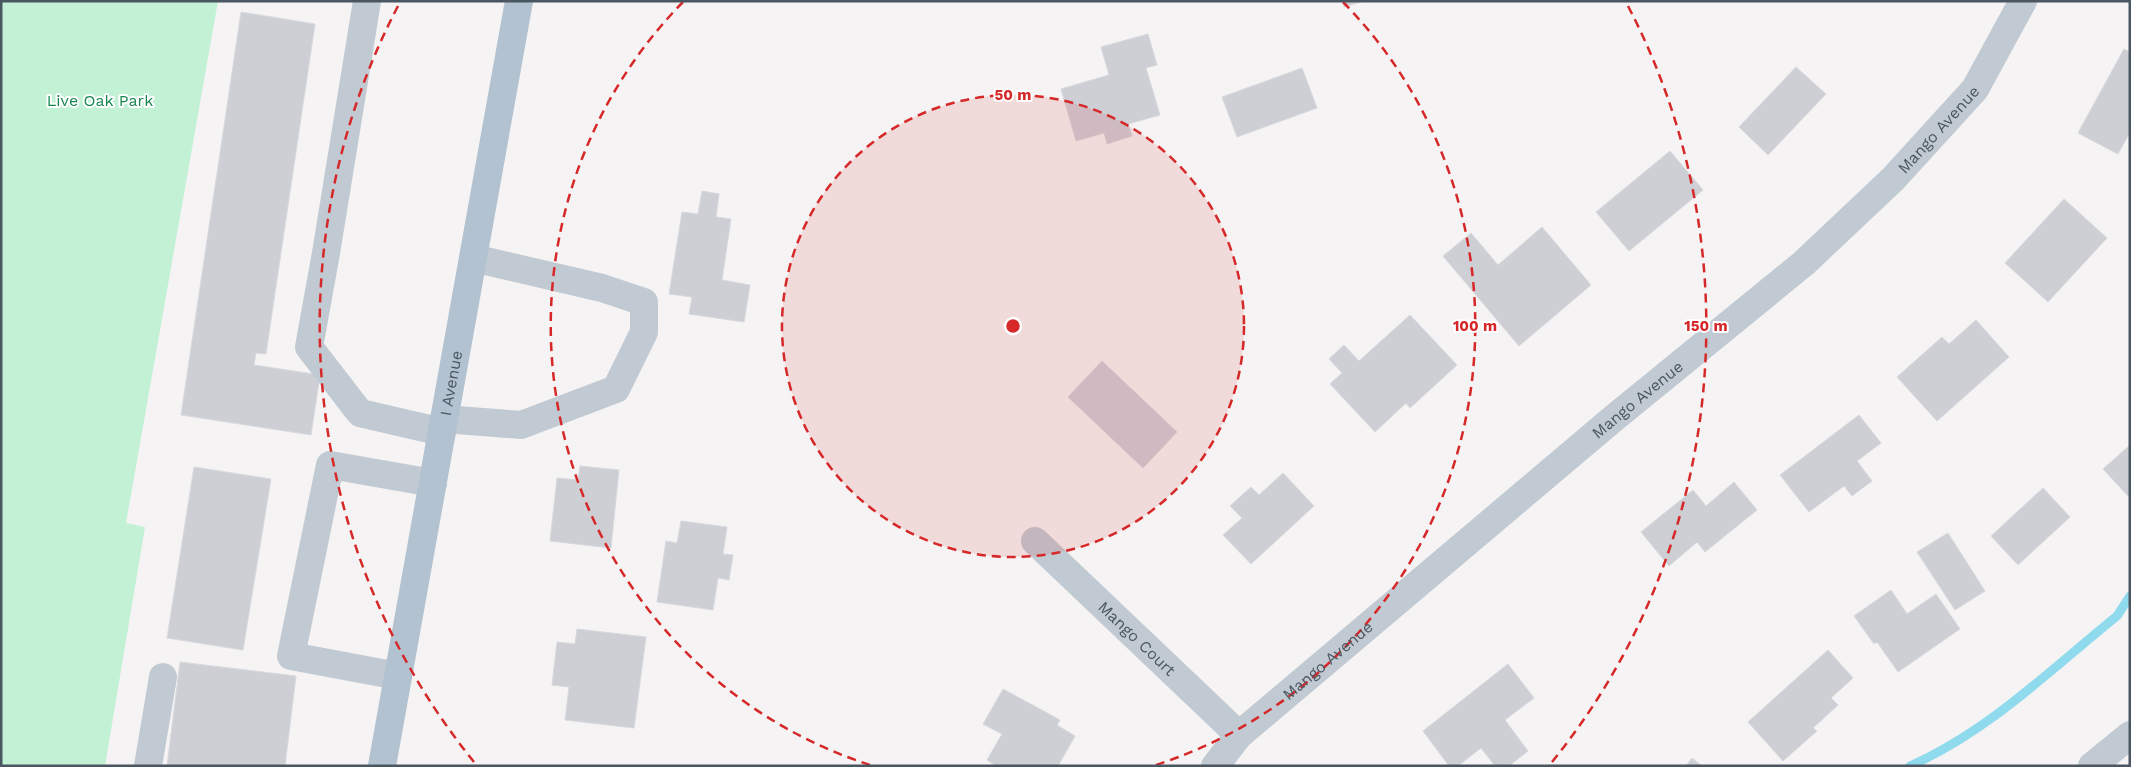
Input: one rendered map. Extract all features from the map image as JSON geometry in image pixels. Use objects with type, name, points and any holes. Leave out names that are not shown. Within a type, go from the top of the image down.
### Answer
[{"type":"main road","name":"I Avenue","points":[[382,766],[519,1]]},
{"type":"street","points":[[367,1],[309,347],[360,413],[443,425],[521,425],[616,389],[644,332],[644,302],[602,288],[473,258]]},
{"type":"street","name":"Mango Avenue","points":[[1215,766],[1239,735],[1614,418],[1804,263],[1893,179],[1975,89],[2024,1]]},
{"type":"street","points":[[398,676],[291,656],[330,465],[433,484]]},
{"type":"street","name":"Mango Court","points":[[1035,541],[1239,735]]},
{"type":"street","points":[[148,766],[163,677]]},
{"type":"street","points":[[2092,766],[2130,735]]},
{"type":"green space","name":"Live Oak Park","points":[[1,1],[218,1],[126,523],[145,527],[105,766],[1,766]]},
{"type":"building","points":[[1343,1],[1364,1],[1344,7]]},
{"type":"building","points":[[241,12],[315,24],[266,354],[256,353],[254,365],[320,375],[311,435],[181,415]]},
{"type":"building","points":[[1148,34],[1157,65],[1146,68],[1160,115],[1128,124],[1132,136],[1107,144],[1104,133],[1076,141],[1061,89],[1109,75],[1101,47]]},
{"type":"building","points":[[2124,49],[2130,52],[2130,132],[2118,154],[2078,133]]},
{"type":"building","points":[[1796,67],[1826,94],[1768,155],[1739,127]]},
{"type":"building","points":[[1302,68],[1317,108],[1237,137],[1222,97]]},
{"type":"building","points":[[1670,151],[1703,190],[1629,251],[1596,212]]},
{"type":"building","points":[[702,191],[719,194],[716,217],[731,219],[722,280],[750,285],[744,322],[689,314],[692,297],[669,294],[682,212],[698,214]]},
{"type":"building","points":[[2064,199],[2107,238],[2048,302],[2005,263]]},
{"type":"building","points":[[1542,227],[1591,285],[1519,346],[1443,256],[1471,233],[1498,265]]},
{"type":"building","points":[[1410,315],[1457,365],[1410,408],[1406,403],[1375,432],[1330,384],[1342,373],[1329,359],[1344,345],[1359,361]]},
{"type":"building","points":[[1976,320],[2009,357],[1937,421],[1897,377],[1942,337],[1949,344]]},
{"type":"building","points":[[1102,361],[1177,432],[1143,468],[1068,397]]},
{"type":"building","points":[[1859,415],[1881,443],[1857,461],[1872,481],[1852,496],[1844,486],[1809,512],[1780,475]]},
{"type":"building","points":[[2130,445],[2130,498],[2103,469]]},
{"type":"building","points":[[580,466],[619,470],[611,548],[550,541],[557,478],[578,480]]},
{"type":"building","points":[[194,467],[271,479],[243,650],[167,638]]},
{"type":"building","points":[[1283,473],[1314,506],[1251,564],[1223,535],[1242,518],[1230,506],[1251,487],[1259,495]]},
{"type":"building","points":[[1734,482],[1757,510],[1705,552],[1697,542],[1669,566],[1641,532],[1693,490],[1706,506]]},
{"type":"building","points":[[2043,488],[2070,517],[2018,565],[1991,536]]},
{"type":"building","points":[[681,521],[727,527],[723,554],[733,555],[729,580],[718,578],[713,610],[657,602],[666,541],[677,543]]},
{"type":"building","points":[[1948,533],[1985,591],[1955,610],[1917,552]]},
{"type":"building","points":[[1891,590],[1907,614],[1936,594],[1960,629],[1898,672],[1877,642],[1874,644],[1854,616]]},
{"type":"building","points":[[577,629],[646,637],[634,728],[565,720],[569,687],[552,685],[557,642],[575,644]]},
{"type":"building","points":[[1828,650],[1853,678],[1831,698],[1838,705],[1813,728],[1817,731],[1783,761],[1748,722]]},
{"type":"building","points":[[180,662],[296,676],[285,766],[167,766]]},
{"type":"building","points":[[1508,664],[1534,698],[1505,720],[1528,751],[1509,766],[1495,766],[1481,748],[1458,766],[1449,766],[1423,731]]},
{"type":"building","points":[[1003,689],[1060,720],[1057,725],[1075,736],[1058,766],[996,766],[987,760],[1002,734],[983,724]]},
{"type":"building","points":[[1692,758],[1702,766],[1686,766]]},
{"type":"waterway","points":[[1910,766],[1939,752],[1993,717],[2018,698],[2117,616],[2130,596]]}]
